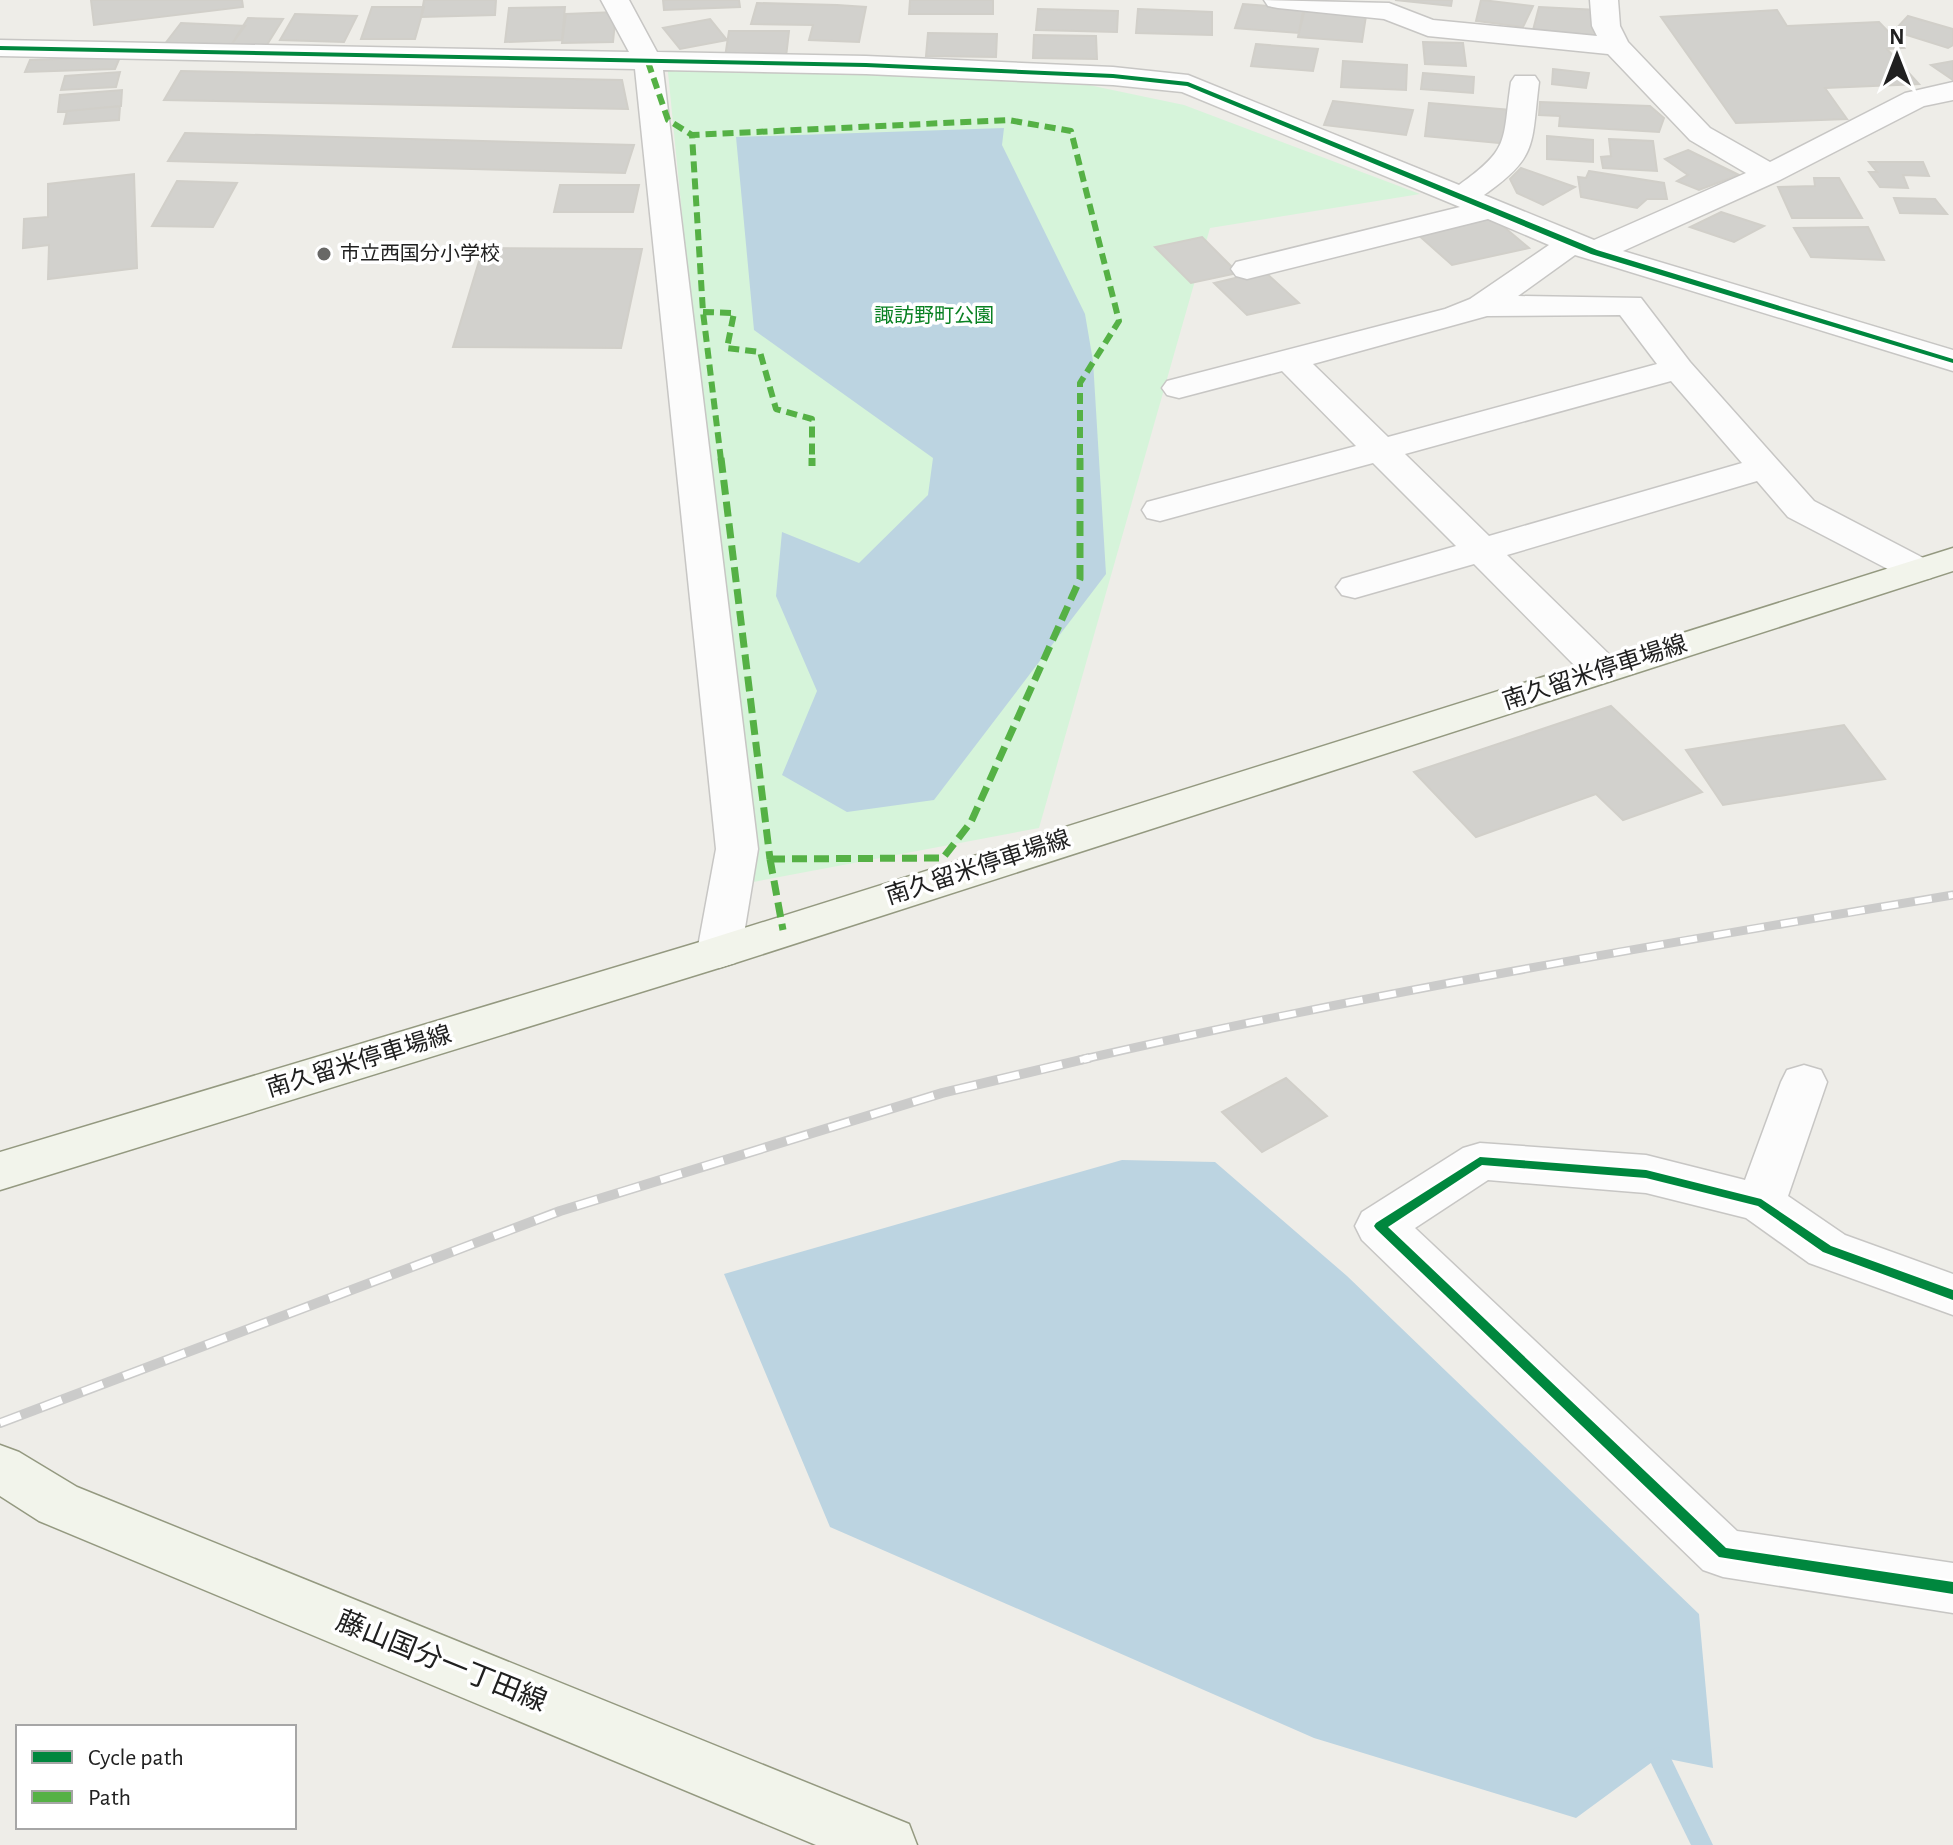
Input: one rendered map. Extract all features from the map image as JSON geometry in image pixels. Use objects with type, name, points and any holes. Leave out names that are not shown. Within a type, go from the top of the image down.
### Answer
[{"type":"main road","name":"南久留米停車場線","points":[[0,1171],[719,952],[1936,565]]},
{"type":"main road","name":"藤山国分一丁田線","points":[[0,1468],[58,1504],[887,1845]]},
{"type":"street","points":[[615,0],[648,62],[737,849],[719,952]]},
{"type":"street","points":[[1278,0],[1389,11],[1428,28],[1616,46]]},
{"type":"street","points":[[1604,0],[1606,26],[1616,46],[1700,134],[1769,174]]},
{"type":"street","points":[[0,48],[983,69],[1188,84],[1583,247],[1953,361]]},
{"type":"street","points":[[1247,269],[1476,203],[1515,152],[1525,82]]},
{"type":"street","points":[[1179,388],[1457,316],[1482,306],[1583,247],[1769,174],[1915,99],[1953,91]]},
{"type":"street","points":[[1482,306],[1629,305],[1678,369],[1801,509],[1936,565]]},
{"type":"street","points":[[1289,359],[1602,670]]},
{"type":"street","points":[[1160,510],[1678,369]]},
{"type":"street","points":[[1355,587],[1765,468]]},
{"type":"street","points":[[1761,1203],[1804,1082]]},
{"type":"street","points":[[1953,1295],[1827,1249],[1761,1203],[1646,1174],[1480,1161],[1380,1226],[1723,1553],[1953,1588]]},
{"type":"green space","name":"諏訪野町公園","points":[[667,62],[1060,79],[1184,105],[1420,194],[1210,228],[1039,828],[748,883]]},
{"type":"water","points":[[1004,128],[1002,145],[1085,314],[1093,361],[1106,574],[934,800],[847,812],[782,775],[817,691],[776,596],[782,532],[859,563],[928,495],[933,458],[754,330],[736,137]]},
{"type":"water","points":[[1122,1160],[1215,1162],[1347,1276],[1699,1614],[1713,1768],[1659,1757],[1576,1818],[1314,1738],[830,1527],[724,1274]]},
{"type":"building","points":[[91,0],[242,0],[243,7],[94,25]]},
{"type":"building","points":[[424,0],[496,0],[495,15],[421,17]]},
{"type":"building","points":[[663,0],[739,0],[740,7],[664,10]]},
{"type":"building","points":[[910,0],[993,0],[993,14],[909,14]]},
{"type":"building","points":[[1395,0],[1452,0],[1451,6]]},
{"type":"building","points":[[1481,0],[1533,6],[1523,27],[1476,21]]},
{"type":"building","points":[[757,3],[866,7],[859,42],[809,40],[813,25],[751,24]]},
{"type":"building","points":[[1243,4],[1305,9],[1299,33],[1235,28]]},
{"type":"building","points":[[372,7],[424,7],[415,39],[361,39]]},
{"type":"building","points":[[565,7],[562,40],[505,42],[509,8]]},
{"type":"building","points":[[1539,7],[1598,10],[1598,36],[1533,30]]},
{"type":"building","points":[[1038,9],[1118,11],[1117,32],[1036,30]]},
{"type":"building","points":[[1138,9],[1212,12],[1212,35],[1136,33]]},
{"type":"building","points":[[1777,10],[1787,26],[1879,22],[1904,48],[1887,49],[1919,84],[1825,88],[1847,119],[1736,123],[1661,17]]},
{"type":"building","points":[[1303,11],[1366,16],[1362,42],[1298,37]]},
{"type":"building","points":[[616,12],[613,42],[562,43],[566,14]]},
{"type":"building","points":[[295,14],[357,16],[344,42],[280,40]]},
{"type":"building","points":[[1908,16],[1953,29],[1953,45],[1948,48],[1894,31]]},
{"type":"building","points":[[248,18],[283,19],[265,48],[230,47]]},
{"type":"building","points":[[710,19],[727,40],[680,49],[663,28]]},
{"type":"building","points":[[181,23],[245,26],[229,48],[164,45]]},
{"type":"building","points":[[729,31],[789,31],[786,57],[725,57]]},
{"type":"building","points":[[928,33],[997,34],[996,57],[926,56]]},
{"type":"building","points":[[1034,35],[1096,36],[1097,59],[1033,58]]},
{"type":"building","points":[[1423,42],[1463,43],[1466,66],[1425,64]]},
{"type":"building","points":[[1256,44],[1318,49],[1313,71],[1251,66]]},
{"type":"building","points":[[120,57],[115,69],[25,72],[30,60]]},
{"type":"building","points":[[1343,61],[1407,65],[1406,90],[1341,87]]},
{"type":"building","points":[[1953,61],[1953,80],[1931,65]]},
{"type":"building","points":[[1553,69],[1589,73],[1586,88],[1552,84]]},
{"type":"building","points":[[181,71],[622,80],[628,109],[164,100]]},
{"type":"building","points":[[120,72],[116,87],[61,90],[65,76]]},
{"type":"building","points":[[1423,73],[1474,77],[1473,93],[1421,89]]},
{"type":"building","points":[[122,90],[121,106],[58,112],[60,95]]},
{"type":"building","points":[[1333,101],[1413,110],[1406,135],[1324,125]]},
{"type":"building","points":[[1540,102],[1650,106],[1664,118],[1659,132],[1559,126],[1560,116],[1539,115]]},
{"type":"building","points":[[1429,103],[1511,110],[1509,144],[1425,136]]},
{"type":"building","points":[[120,106],[119,120],[64,124],[67,111]]},
{"type":"building","points":[[185,133],[634,145],[625,173],[168,161]]},
{"type":"building","points":[[1547,136],[1593,140],[1593,162],[1547,159]]},
{"type":"building","points":[[1609,139],[1653,141],[1657,171],[1603,168],[1601,157],[1611,156]]},
{"type":"building","points":[[1688,150],[1739,175],[1699,190],[1677,181],[1688,175],[1665,159]]},
{"type":"building","points":[[1869,162],[1923,162],[1929,176],[1903,175],[1908,188],[1880,187],[1869,172],[1877,172]]},
{"type":"building","points":[[1521,168],[1575,187],[1543,205],[1517,193],[1510,179]]},
{"type":"building","points":[[1589,171],[1664,183],[1667,199],[1647,199],[1637,208],[1581,197],[1578,177],[1586,178]]},
{"type":"building","points":[[134,174],[137,268],[48,279],[49,245],[23,248],[24,219],[48,217],[48,184]]},
{"type":"building","points":[[1814,178],[1839,178],[1862,218],[1792,218],[1778,187],[1815,186]]},
{"type":"building","points":[[177,181],[237,183],[213,227],[152,226]]},
{"type":"building","points":[[560,185],[639,185],[633,212],[554,212]]},
{"type":"building","points":[[1894,198],[1935,199],[1947,214],[1900,213]]},
{"type":"building","points":[[1721,212],[1764,226],[1734,242],[1690,227]]},
{"type":"building","points":[[1491,216],[1529,248],[1452,265],[1415,232]]},
{"type":"building","points":[[1868,227],[1884,260],[1811,257],[1794,228]]},
{"type":"building","points":[[1202,237],[1238,273],[1191,283],[1155,247]]},
{"type":"building","points":[[483,248],[642,249],[621,348],[453,347]]},
{"type":"building","points":[[1264,271],[1299,303],[1247,315],[1214,283]]},
{"type":"building","points":[[1611,706],[1702,792],[1623,820],[1596,794],[1476,837],[1414,772]]},
{"type":"building","points":[[1844,725],[1885,779],[1723,805],[1686,750]]},
{"type":"building","points":[[1286,1078],[1327,1116],[1262,1152],[1222,1112]]},
{"type":"waterway","points":[[1659,1757],[1702,1845]]},
{"type":"railway","points":[[1088,1058],[1406,991],[1953,895]]},
{"type":"railway","points":[[0,1423],[560,1211],[942,1093],[1088,1058]]},
{"type":"railway","points":[[1080,1060],[1088,1058]]},
{"type":"marked path","points":[[648,62],[668,120],[692,135]]},
{"type":"marked path","points":[[770,859],[703,312],[692,135],[1008,120],[1071,131],[1119,321],[1080,383],[1080,579],[971,822],[943,858],[770,859],[783,930]]},
{"type":"marked path","points":[[703,312],[734,313],[727,348],[760,352],[776,409],[812,419],[812,466]]},
{"type":"cycle path","points":[[0,48],[866,65],[1113,76],[1188,84],[1594,252],[1953,361]]},
{"type":"cycle path","points":[[1953,1295],[1827,1249],[1761,1203],[1646,1174],[1480,1161],[1380,1226],[1723,1553],[1953,1588]]},
{"type":"place","name":"市立西国分小学校","points":[[324,254]]}]
